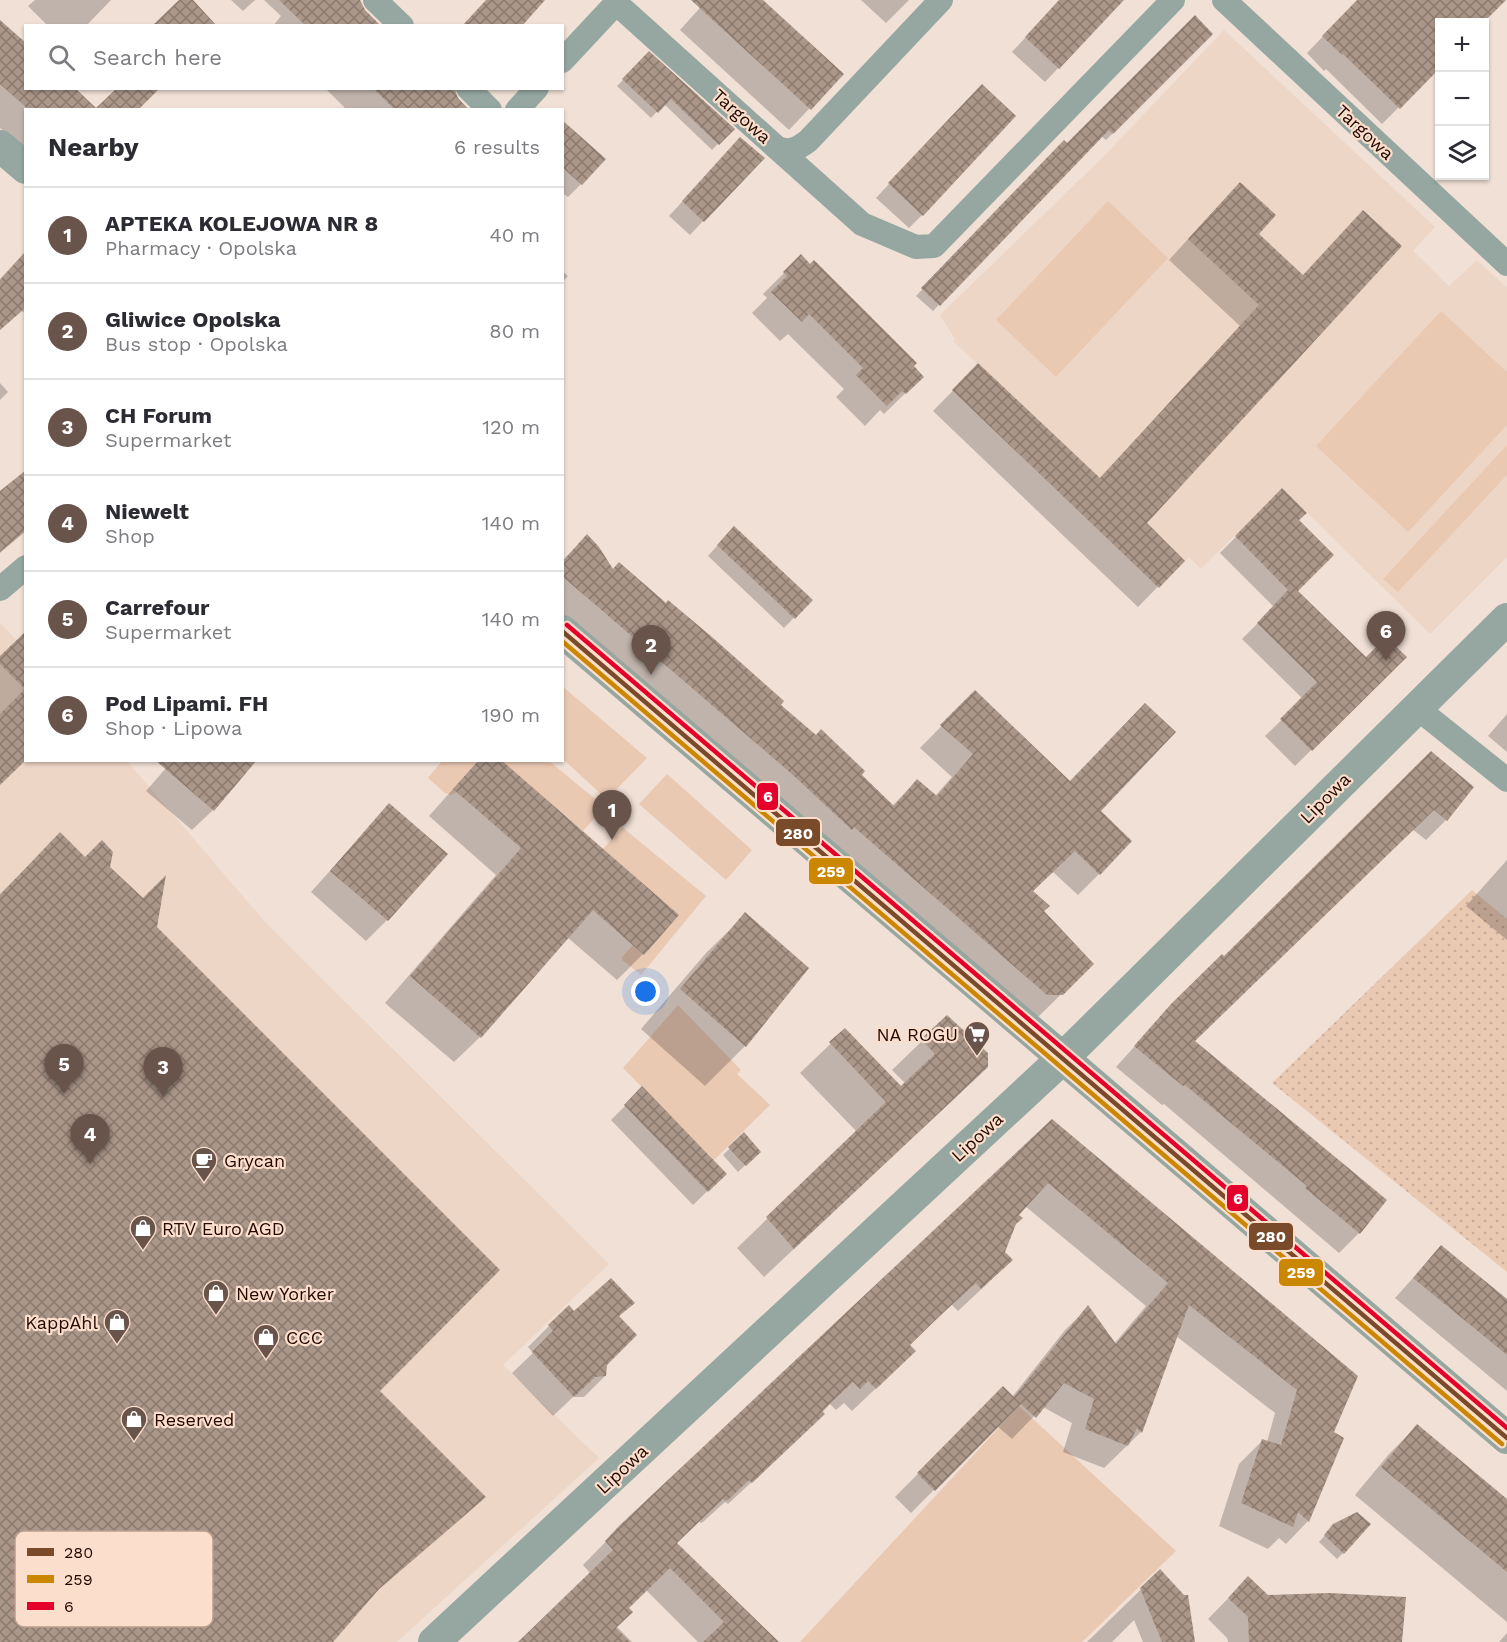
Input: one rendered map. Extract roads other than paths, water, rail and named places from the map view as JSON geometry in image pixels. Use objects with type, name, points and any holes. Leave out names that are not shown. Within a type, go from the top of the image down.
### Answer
[{"type":"street","points":[[375,0],[400,24]]},
{"type":"street","name":"Targowa","points":[[618,2],[777,148],[785,151],[796,150],[808,141],[941,0]]},
{"type":"street","points":[[777,148],[862,224],[916,247],[934,246],[1173,0]]},
{"type":"street","name":"Targowa","points":[[1224,0],[1507,264]]},
{"type":"street","points":[[564,59],[618,2]]},
{"type":"street","points":[[470,90],[488,108]]},
{"type":"street","points":[[519,108],[535,90]]},
{"type":"street","points":[[0,146],[24,166]]},
{"type":"street","points":[[0,589],[24,569]]},
{"type":"street","name":"Lipowa","points":[[434,1642],[1063,1058],[1507,619]]},
{"type":"street","points":[[564,633],[1296,1255],[1507,1438]]},
{"type":"street","points":[[1417,708],[1507,780]]},
{"type":"place","name":"Pod Lipami. FH","points":[[1386,661]]},
{"type":"place","name":"Gliwice Opolska","points":[[651,675]]},
{"type":"place","name":"APTEKA KOLEJOWA NR 8","points":[[612,840]]},
{"type":"place","name":"NA ROGU","points":[[977,1057]]},
{"type":"place","name":"Carrefour","points":[[64,1094]]},
{"type":"place","name":"CH Forum","points":[[163,1097]]},
{"type":"place","name":"Niewelt","points":[[90,1164]]},
{"type":"place","name":"Grycan","points":[[204,1183]]},
{"type":"place","name":"RTV Euro AGD","points":[[143,1251]]},
{"type":"place","name":"New Yorker","points":[[216,1316]]},
{"type":"place","name":"KappAhl","points":[[117,1345]]},
{"type":"place","name":"CCC","points":[[266,1360]]},
{"type":"place","name":"Reserved","points":[[134,1442]]}]
